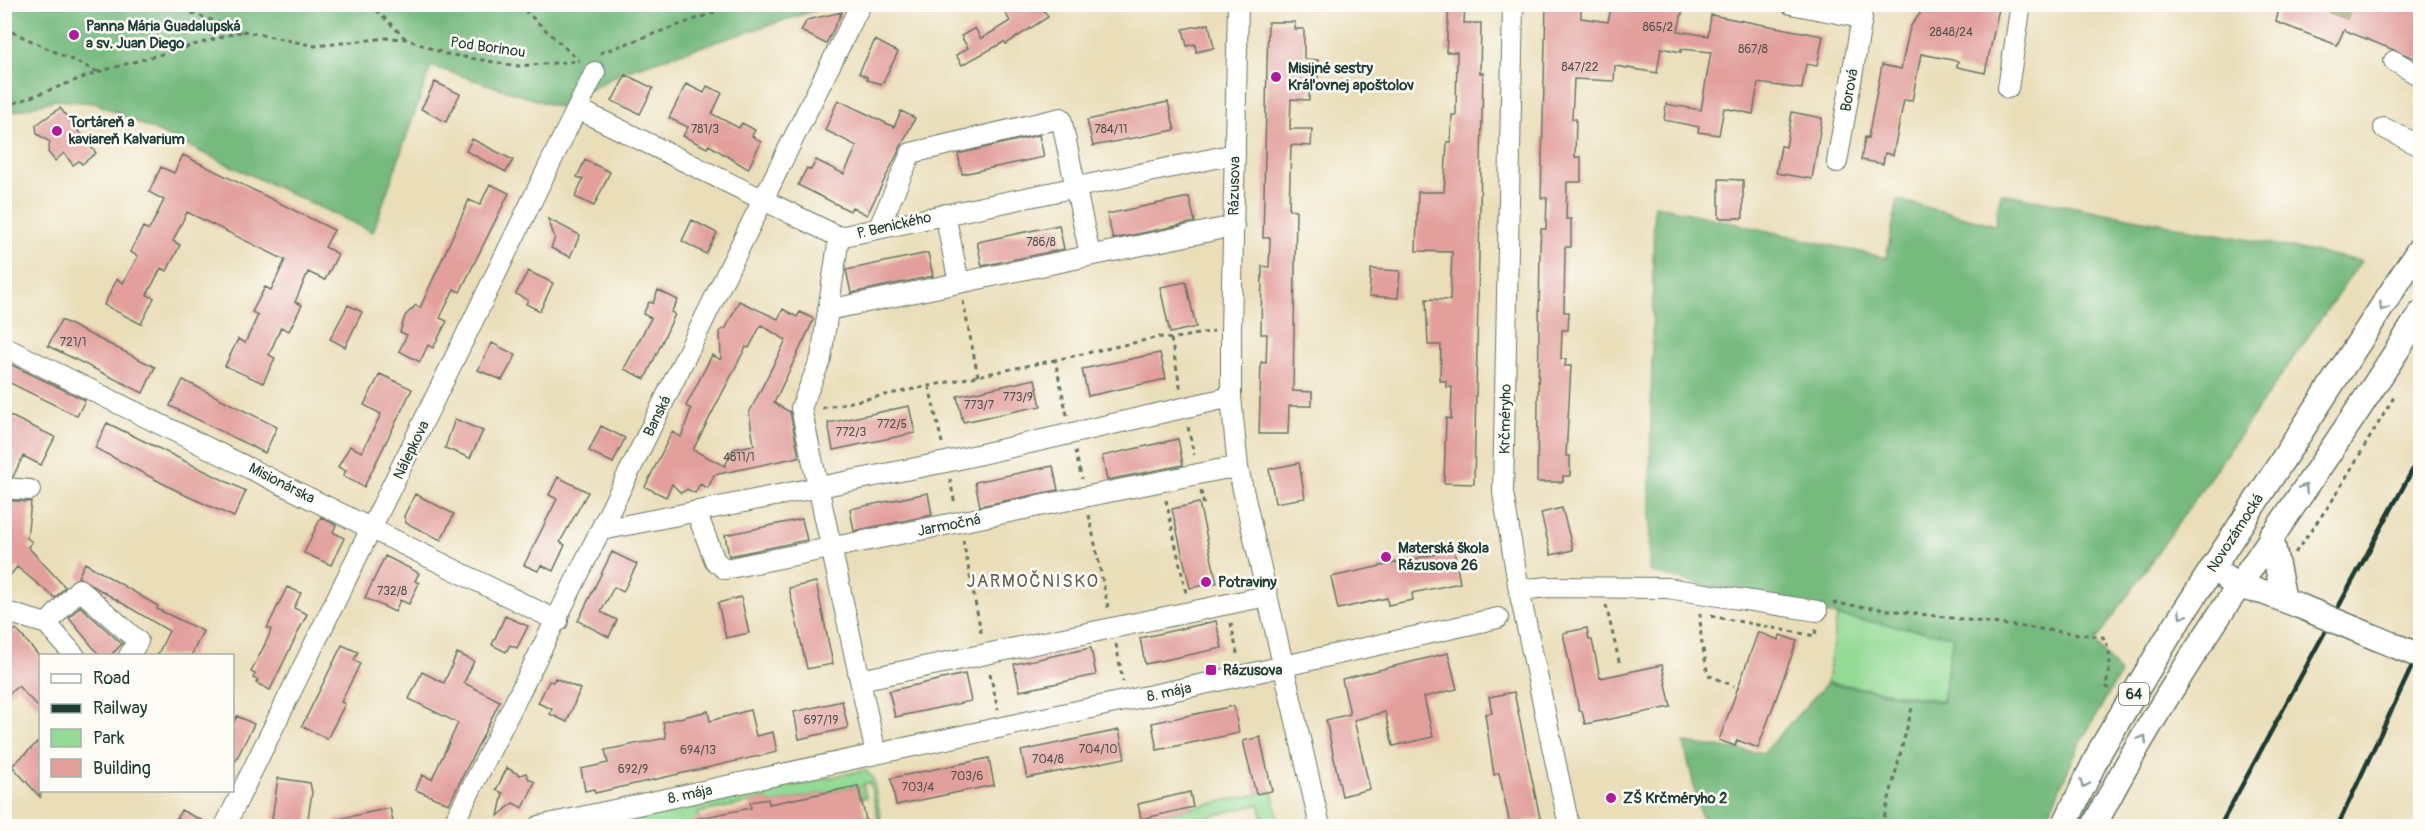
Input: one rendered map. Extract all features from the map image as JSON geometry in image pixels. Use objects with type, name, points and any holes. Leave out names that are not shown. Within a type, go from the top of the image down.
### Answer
[{"type":"main road","name":"Novozámocká","points":[[2064,826],[2101,750],[2213,566],[2421,248]]},
{"type":"main road","name":"64","points":[[2094,826],[2116,783],[2238,587],[2421,314]]},
{"type":"main road","points":[[2271,536],[2290,603]]},
{"type":"main road","points":[[2213,566],[2238,587],[2263,592],[2421,656]]},
{"type":"street","name":"Banská","points":[[452,826],[558,621],[762,200],[861,4]]},
{"type":"street","name":"Rázusova","points":[[1238,4],[1231,331],[1231,397],[1238,468],[1320,826]]},
{"type":"street","name":"Krčméryho","points":[[1513,4],[1503,494],[1519,590],[1569,826]]},
{"type":"street","name":"Borová","points":[[1791,4],[1864,11],[1837,162]]},
{"type":"street","points":[[2008,87],[2021,4]]},
{"type":"street","name":"Nálepkova","points":[[225,826],[578,109],[591,61]]},
{"type":"street","points":[[2394,61],[2421,76]]},
{"type":"street","name":"P. Benického","points":[[578,109],[839,237],[1235,154]]},
{"type":"street","points":[[879,227],[911,153],[1061,118],[1090,255]]},
{"type":"street","points":[[2384,128],[2421,146]]},
{"type":"street","points":[[945,214],[959,283]]},
{"type":"street","points":[[828,310],[1234,226]]},
{"type":"street","points":[[839,237],[821,358],[801,408],[820,487],[876,754]]},
{"type":"street","name":"Misionárska","points":[[4,346],[558,621]]},
{"type":"street","points":[[602,530],[946,462],[1231,397]]},
{"type":"street","name":"Jarmočná","points":[[696,511],[715,561],[725,569],[1197,474],[1238,468]]},
{"type":"street","points":[[4,488],[30,490]]},
{"type":"street","points":[[1519,590],[1548,587],[1667,588],[1817,611]]},
{"type":"street","points":[[47,624],[79,589],[138,642],[130,654]]},
{"type":"street","points":[[860,680],[1267,596]]},
{"type":"street","points":[[4,619],[10,613],[47,624],[73,654]]},
{"type":"street","name":"8. mája","points":[[539,826],[1498,618]]},
{"type":"path","points":[[166,4],[243,31],[315,46],[386,38],[406,39]]},
{"type":"path","points":[[370,4],[406,39]]},
{"type":"path","points":[[518,4],[591,61]]},
{"type":"path","name":"Pod Borinou","points":[[406,39],[446,54],[518,66],[591,61],[738,4]]},
{"type":"path","points":[[4,28],[98,72]]},
{"type":"path","points":[[4,107],[98,72],[243,31]]},
{"type":"path","points":[[959,283],[978,376]]},
{"type":"path","points":[[801,408],[815,410],[1160,337],[1171,339],[1208,332],[1231,331]]},
{"type":"path","points":[[1171,339],[1197,474]]},
{"type":"path","points":[[1055,360],[1127,700]]},
{"type":"path","points":[[929,386],[1001,727]]},
{"type":"path","points":[[2294,554],[2298,552],[2332,501],[2394,396]]},
{"type":"path","points":[[1202,497],[1204,506]]},
{"type":"path","points":[[1166,500],[1190,612]]},
{"type":"path","points":[[1603,594],[1620,665]]},
{"type":"path","points":[[1817,611],[1818,601],[2103,637],[2110,647],[2109,677],[2105,686],[2115,693]]},
{"type":"path","points":[[1227,604],[1242,674]]},
{"type":"path","points":[[1700,613],[1701,638],[1708,675],[1734,686]]},
{"type":"path","points":[[1882,826],[1912,708]]},
{"type":"green space","points":[[5,5],[832,5],[624,71],[558,107],[431,66],[373,232],[96,103],[55,100],[5,114]]},
{"type":"green space","points":[[2001,193],[2361,261],[2095,642],[2120,674],[2081,741],[2043,826],[1727,826],[1701,817],[1684,743],[1763,753],[1827,683],[1942,702],[1953,636],[1837,616],[1649,572],[1654,205],[1886,258],[1898,200],[1995,225]]},
{"type":"green space","points":[[1837,616],[1953,636],[1942,701],[1827,682]]},
{"type":"green space","points":[[865,770],[873,778],[882,826],[880,826],[870,783],[863,784],[866,797],[861,798],[858,786],[769,804],[767,799],[698,813],[700,823],[685,826],[598,826]]},
{"type":"green space","points":[[1272,791],[1280,826],[1265,826],[1259,804],[1172,826],[1104,826]]},
{"type":"building","points":[[1000,4],[1040,4],[1048,17],[1006,44],[1004,42],[962,65],[956,55],[968,48],[961,36],[975,28],[981,39],[1010,21]]},
{"type":"building","points":[[1449,4],[1465,4],[1464,23],[1481,23],[1480,73],[1483,73],[1474,484],[1444,483],[1446,418],[1451,419],[1452,387],[1446,387],[1446,381],[1440,381],[1441,345],[1428,345],[1426,299],[1450,300],[1452,252],[1416,251],[1418,192],[1444,192],[1447,142],[1451,142],[1452,115],[1456,115],[1457,52],[1446,52]]},
{"type":"building","points":[[1546,4],[1581,4],[1581,18],[1608,22],[1612,4],[1657,4],[1683,9],[1678,31],[1708,36],[1711,15],[1823,36],[1817,66],[1806,64],[1802,89],[1758,83],[1753,114],[1724,108],[1719,135],[1698,132],[1699,127],[1664,120],[1666,104],[1701,110],[1711,52],[1681,49],[1681,52],[1661,48],[1657,73],[1615,66],[1614,81],[1574,79],[1572,119],[1576,119],[1575,157],[1581,157],[1581,182],[1567,182],[1566,219],[1571,219],[1571,247],[1565,247],[1564,312],[1569,312],[1568,330],[1562,330],[1561,359],[1566,359],[1565,366],[1571,366],[1566,456],[1570,456],[1570,476],[1563,476],[1563,482],[1537,482],[1540,247],[1541,229],[1546,229],[1547,198],[1541,198]]},
{"type":"building","points":[[1927,4],[2000,4],[1985,73],[1957,67],[1958,61],[1921,54],[1912,101],[1904,100],[1893,155],[1885,153],[1883,164],[1861,160],[1865,137],[1868,138],[1882,65],[1901,69],[1910,27]]},
{"type":"building","points":[[2280,4],[2421,4],[2421,61],[2344,30],[2337,45],[2276,22]]},
{"type":"building","points":[[842,12],[826,44],[801,31],[807,20]]},
{"type":"building","points":[[1268,22],[1295,22],[1295,29],[1304,29],[1304,59],[1318,60],[1318,78],[1310,77],[1309,100],[1291,99],[1290,129],[1312,129],[1311,146],[1291,145],[1289,210],[1296,210],[1293,391],[1312,392],[1312,406],[1289,406],[1288,434],[1259,434],[1261,362],[1266,363],[1267,334],[1261,334],[1262,266],[1269,267],[1270,238],[1263,238]]},
{"type":"building","points":[[1209,24],[1214,48],[1196,52],[1195,44],[1187,46],[1183,29]]},
{"type":"building","points":[[875,40],[898,52],[882,84],[867,80],[867,77],[859,73]]},
{"type":"building","points":[[626,75],[653,88],[640,114],[612,101]]},
{"type":"building","points":[[435,82],[460,94],[446,122],[421,109]]},
{"type":"building","points":[[686,84],[704,93],[707,86],[722,93],[712,114],[739,128],[742,123],[755,130],[752,136],[761,142],[748,169],[709,145],[707,148],[683,136],[688,127],[669,118]]},
{"type":"building","points":[[838,100],[894,127],[901,111],[915,118],[867,215],[852,207],[850,211],[798,185],[807,168],[811,170],[816,160],[844,174],[857,146],[825,130]]},
{"type":"building","points":[[1168,102],[1175,130],[1093,146],[1087,120]]},
{"type":"building","points":[[60,108],[96,153],[82,164],[79,161],[73,165],[64,153],[55,161],[48,152],[50,142],[37,134],[36,125]]},
{"type":"building","points":[[1792,112],[1822,118],[1812,179],[1776,173],[1781,146],[1786,147]]},
{"type":"building","points":[[1039,135],[1044,157],[962,174],[958,154]]},
{"type":"building","points":[[472,139],[513,160],[506,172],[466,151]]},
{"type":"building","points":[[183,155],[334,230],[325,247],[338,254],[325,280],[308,272],[295,302],[302,305],[289,331],[281,327],[269,355],[275,358],[263,383],[225,366],[238,339],[245,343],[258,315],[252,312],[265,287],[271,290],[285,260],[187,212],[173,241],[180,245],[167,271],[161,268],[147,295],[154,298],[141,324],[104,305],[117,279],[123,283],[138,256],[130,252],[143,227],[149,230],[164,200],[149,192],[161,167],[174,173]]},
{"type":"building","points":[[585,160],[610,172],[594,206],[575,197],[583,179],[577,177]]},
{"type":"building","points":[[1719,179],[1743,180],[1743,218],[1719,218]]},
{"type":"building","points":[[490,184],[509,193],[460,292],[454,289],[440,318],[447,321],[433,348],[428,345],[420,362],[399,351],[407,335],[400,332],[405,316],[416,305],[420,308],[469,200],[480,205]]},
{"type":"building","points":[[1189,197],[1195,222],[1113,239],[1107,214]]},
{"type":"building","points":[[548,219],[580,235],[570,257],[551,248],[555,238]]},
{"type":"building","points":[[692,220],[717,233],[706,254],[682,241]]},
{"type":"building","points":[[1059,225],[1064,249],[982,266],[977,242]]},
{"type":"building","points":[[928,253],[933,276],[851,293],[846,270]]},
{"type":"building","points":[[1371,269],[1400,271],[1398,298],[1369,296]]},
{"type":"building","points":[[528,271],[553,283],[540,311],[526,304],[528,300],[516,294]]},
{"type":"building","points":[[1186,282],[1196,327],[1170,333],[1160,287]]},
{"type":"building","points":[[658,290],[678,300],[671,312],[675,314],[645,379],[624,369],[651,318],[643,314],[649,302],[653,303]]},
{"type":"building","points":[[739,301],[778,319],[783,309],[797,317],[800,312],[814,319],[774,403],[790,412],[799,457],[714,475],[708,488],[700,484],[695,493],[687,489],[681,493],[672,484],[666,497],[645,487],[672,432],[681,437],[691,409],[686,406],[712,355],[721,360],[720,331],[726,328]],"holes":[[[761,325],[786,340],[749,413],[754,445],[733,449],[725,466],[693,450],[746,347],[749,348]]]},
{"type":"building","points":[[348,305],[362,312],[345,347],[330,339]]},
{"type":"building","points":[[61,320],[155,367],[143,393],[48,346]]},
{"type":"building","points":[[492,343],[516,355],[502,380],[478,370]]},
{"type":"building","points":[[1160,353],[1166,379],[1088,396],[1082,369]]},
{"type":"building","points":[[12,365],[85,400],[77,416],[4,380]]},
{"type":"building","points":[[380,374],[412,389],[364,487],[343,476],[346,471],[338,467],[350,446],[362,452],[381,414],[364,405]]},
{"type":"building","points":[[1035,379],[1041,406],[963,422],[957,396]]},
{"type":"building","points":[[183,380],[277,427],[265,453],[170,406]]},
{"type":"building","points":[[909,406],[915,433],[833,450],[828,423]]},
{"type":"building","points":[[4,413],[55,437],[41,465],[23,456],[13,477],[4,476]]},
{"type":"building","points":[[455,419],[483,431],[470,458],[445,448]]},
{"type":"building","points":[[107,423],[246,491],[234,517],[187,496],[95,448]]},
{"type":"building","points":[[601,426],[625,438],[613,463],[589,451]]},
{"type":"building","points":[[1178,439],[1183,465],[1107,480],[1102,456]]},
{"type":"building","points":[[1299,463],[1305,498],[1275,503],[1269,469]]},
{"type":"building","points":[[1053,466],[1058,490],[980,506],[975,482]]},
{"type":"building","points":[[558,477],[588,492],[560,542],[565,545],[553,571],[541,565],[538,571],[524,565],[557,499],[549,495]]},
{"type":"building","points":[[928,493],[932,515],[854,531],[850,509]]},
{"type":"building","points":[[415,494],[454,514],[441,540],[406,523],[404,516]]},
{"type":"building","points":[[4,500],[31,502],[27,538],[32,542],[28,547],[65,587],[55,598],[17,567],[4,583]]},
{"type":"building","points":[[1199,503],[1217,583],[1190,588],[1172,509]]},
{"type":"building","points":[[1562,508],[1573,550],[1551,555],[1541,513]]},
{"type":"building","points":[[321,517],[336,525],[333,532],[344,538],[331,565],[304,553]]},
{"type":"building","points":[[802,519],[807,540],[729,556],[725,535]]},
{"type":"building","points":[[1454,550],[1460,583],[1412,593],[1413,600],[1388,605],[1387,598],[1338,609],[1331,577]]},
{"type":"building","points":[[612,552],[637,564],[623,592],[614,587],[601,612],[617,620],[609,637],[578,621]]},
{"type":"building","points":[[385,556],[419,573],[415,581],[419,583],[409,604],[400,600],[395,612],[365,598]]},
{"type":"building","points":[[85,563],[158,606],[157,609],[203,631],[192,654],[158,654],[169,631],[78,577]]},
{"type":"building","points":[[816,582],[833,664],[807,669],[789,588]]},
{"type":"building","points":[[287,587],[301,593],[294,608],[307,614],[270,690],[256,683],[258,680],[253,678],[255,674],[251,672],[269,636],[271,629],[267,628]]},
{"type":"building","points":[[741,597],[749,633],[726,638],[718,603]]},
{"type":"building","points":[[80,606],[122,644],[112,654],[98,654],[69,618]]},
{"type":"building","points":[[505,616],[528,626],[517,648],[510,645],[506,652],[492,645]]},
{"type":"building","points":[[1216,621],[1222,648],[1145,664],[1140,638]]},
{"type":"building","points":[[1587,628],[1589,640],[1592,640],[1600,678],[1662,665],[1671,707],[1585,724],[1582,711],[1579,711],[1563,633]]},
{"type":"building","points":[[16,629],[39,656],[39,708],[18,686],[4,698],[4,639]]},
{"type":"building","points":[[1758,632],[1779,640],[1780,635],[1797,641],[1758,748],[1737,740],[1735,746],[1719,740]]},
{"type":"building","points":[[342,645],[358,652],[354,660],[360,664],[341,702],[345,704],[327,739],[302,726]]},
{"type":"building","points":[[1091,648],[1096,675],[1020,691],[1014,664]]},
{"type":"building","points":[[457,653],[474,661],[464,683],[500,701],[449,804],[416,790],[422,775],[432,779],[458,723],[409,699],[422,672],[444,683]]},
{"type":"building","points":[[1448,653],[1457,689],[1424,697],[1433,737],[1393,746],[1385,712],[1354,720],[1370,789],[1342,796],[1326,720],[1350,714],[1342,679]]},
{"type":"building","points":[[965,674],[971,701],[895,717],[889,691]]},
{"type":"building","points":[[555,678],[580,689],[567,722],[550,714],[552,709],[538,703],[549,681],[553,682]]},
{"type":"building","points":[[1514,692],[1540,818],[1510,825],[1499,773],[1494,775],[1485,714],[1492,713],[1489,697]]},
{"type":"building","points":[[842,701],[848,728],[799,739],[794,712]]},
{"type":"building","points":[[1234,706],[1239,733],[1157,750],[1152,723]]},
{"type":"building","points":[[750,710],[756,736],[773,732],[777,752],[595,793],[594,789],[585,791],[581,769],[608,763],[605,750],[666,738],[663,722],[708,711],[710,721]]},
{"type":"building","points":[[237,716],[254,724],[234,764],[234,722]]},
{"type":"building","points":[[1119,730],[1125,758],[1027,778],[1021,751]]},
{"type":"building","points":[[1260,737],[1272,791],[1256,794],[1243,741]]},
{"type":"building","points":[[39,741],[40,797],[12,766]]},
{"type":"building","points":[[989,758],[994,785],[896,805],[891,778]]},
{"type":"building","points":[[507,768],[520,775],[526,773],[529,779],[535,782],[523,808],[513,803],[498,816],[503,793],[496,790]]},
{"type":"building","points":[[278,778],[310,783],[312,792],[307,825],[272,819]]},
{"type":"building","points":[[858,786],[866,820],[834,826],[694,826],[694,819],[751,808],[750,802],[768,799],[769,804]]},
{"type":"building","points":[[1190,792],[1193,807],[1141,819],[1138,804]]},
{"type":"building","points":[[390,808],[394,826],[335,826],[334,820]]},
{"type":"building","points":[[181,810],[213,826],[173,826]]},
{"type":"tunnel","points":[[2338,17],[2343,4]]},
{"type":"railway","points":[[2220,826],[2420,456]]},
{"type":"railway","points":[[2340,821],[2420,649]]},
{"type":"place","name":"Panna Mária Guadalupská a sv. Juan Diego","points":[[74,35]]},
{"type":"place","name":"Misijné sestry Kráľovnej apoštolov","points":[[1276,77]]},
{"type":"place","name":"Tortáreň a kaviareň Kalvarium","points":[[57,131]]},
{"type":"place","name":"Materská škola Rázusova 26","points":[[1386,557]]},
{"type":"place","name":"Potraviny","points":[[1206,582]]},
{"type":"place","name":"Rázusova","points":[[1211,670]]},
{"type":"place","name":"ZŠ Krčméryho 2","points":[[1611,798]]},
{"type":"district","name":"JARMOČNISKO","points":[[1033,581]]}]
